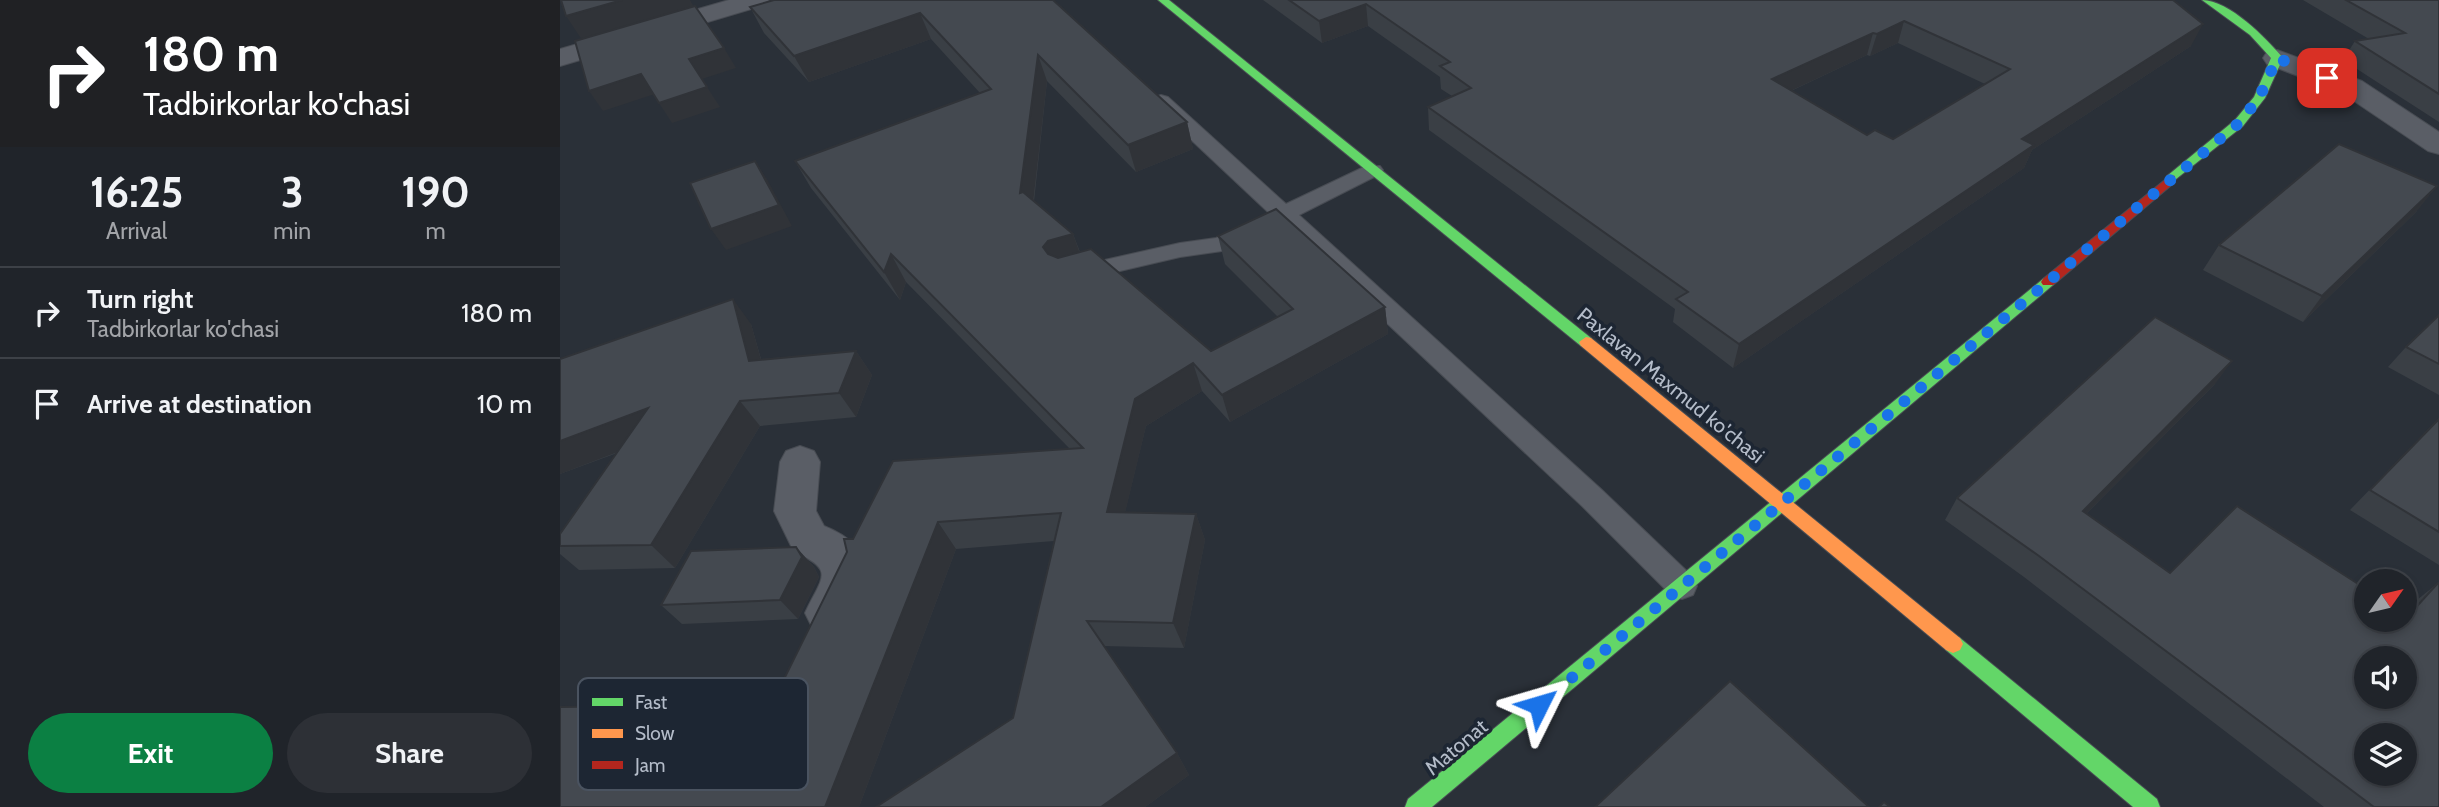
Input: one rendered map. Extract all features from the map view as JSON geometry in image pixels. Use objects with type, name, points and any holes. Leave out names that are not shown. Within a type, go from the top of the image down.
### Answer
[{"type":"main road","name":"Paxlavan Maxmud ko'chasi","points":[[1163,0],[1783,502],[2149,807]]},
{"type":"main road","points":[[2207,0],[2254,33],[2277,58]]},
{"type":"main road","name":"Matonat","points":[[1416,807],[2239,123],[2259,98],[2277,58]]},
{"type":"street","points":[[560,58],[756,0]]},
{"type":"street","points":[[2277,58],[2352,87],[2439,145]]},
{"type":"street","points":[[800,462],[795,511],[809,538],[831,548],[843,565],[844,577],[810,648]]},
{"type":"lane","points":[[1143,84],[1592,498],[1682,586]]},
{"type":"lane","points":[[1069,275],[1154,255],[1221,245],[1373,170]]},
{"type":"building","points":[[561,0],[622,0],[566,16]]},
{"type":"building","points":[[774,0],[1053,0],[1187,122],[1128,145],[1038,55],[1020,193],[1023,192],[1073,234],[1048,241],[1043,247],[1048,254],[1058,258],[1091,249],[1211,351],[1293,309],[1218,236],[1276,209],[1385,307],[1222,395],[1193,363],[1135,399],[1107,512],[1196,514],[1173,623],[1087,621],[1177,753],[1101,807],[876,807],[1013,718],[1061,513],[938,522],[825,807],[560,807],[560,707],[578,707],[578,790],[808,790],[808,678],[785,678],[847,552],[844,539],[853,539],[893,461],[1083,448],[891,254],[884,272],[795,161],[991,89],[920,13],[794,56],[750,7]]},
{"type":"building","points":[[1289,0],[2173,0],[2203,24],[2022,139],[2034,145],[1739,344],[1676,299],[1688,292],[1428,107],[1471,88],[1440,66],[1450,62],[1366,4],[1319,21]],"holes":[[[1904,21],[2010,69],[1893,139],[1875,130],[1867,135],[1772,79]]]},
{"type":"building","points":[[2346,0],[2439,0],[2439,94],[2355,41],[2405,33]]},
{"type":"building","points":[[695,6],[724,48],[689,59],[707,87],[659,103],[641,74],[589,91],[575,41]]},
{"type":"building","points":[[2339,144],[2437,186],[2322,296],[2219,245]]},
{"type":"building","points":[[755,161],[779,205],[711,229],[690,183]]},
{"type":"building","points":[[733,299],[749,361],[856,351],[839,393],[740,401],[651,545],[560,546],[560,534],[648,408],[560,441],[560,359]]},
{"type":"building","points":[[2439,315],[2439,364],[2406,347]]},
{"type":"building","points":[[2155,317],[2232,361],[2083,511],[2170,573],[2237,506],[2354,581],[2354,632],[2417,632],[2417,606],[2438,583],[2439,807],[2374,807],[2039,556],[1957,498]]},
{"type":"building","points":[[2439,419],[2439,532],[2370,490]]},
{"type":"building","points":[[796,547],[802,557],[780,600],[661,605],[691,551]]},
{"type":"building","points":[[1730,681],[1869,807],[1595,807]]},
{"type":"traffic: fast","points":[[1163,0],[1586,342]]},
{"type":"traffic: fast","points":[[2171,179],[2239,123],[2259,98],[2277,58],[2254,33],[2207,0]]},
{"type":"traffic: fast","points":[[1416,807],[2048,282]]},
{"type":"traffic: fast","points":[[1953,644],[2149,807]]},
{"type":"traffic: slow","points":[[1586,342],[1953,644]]},
{"type":"traffic: jam","points":[[2048,282],[2171,179]]},
{"type":"route","points":[[1539,705],[2239,123],[2259,98],[2277,58],[2327,78]]}]
